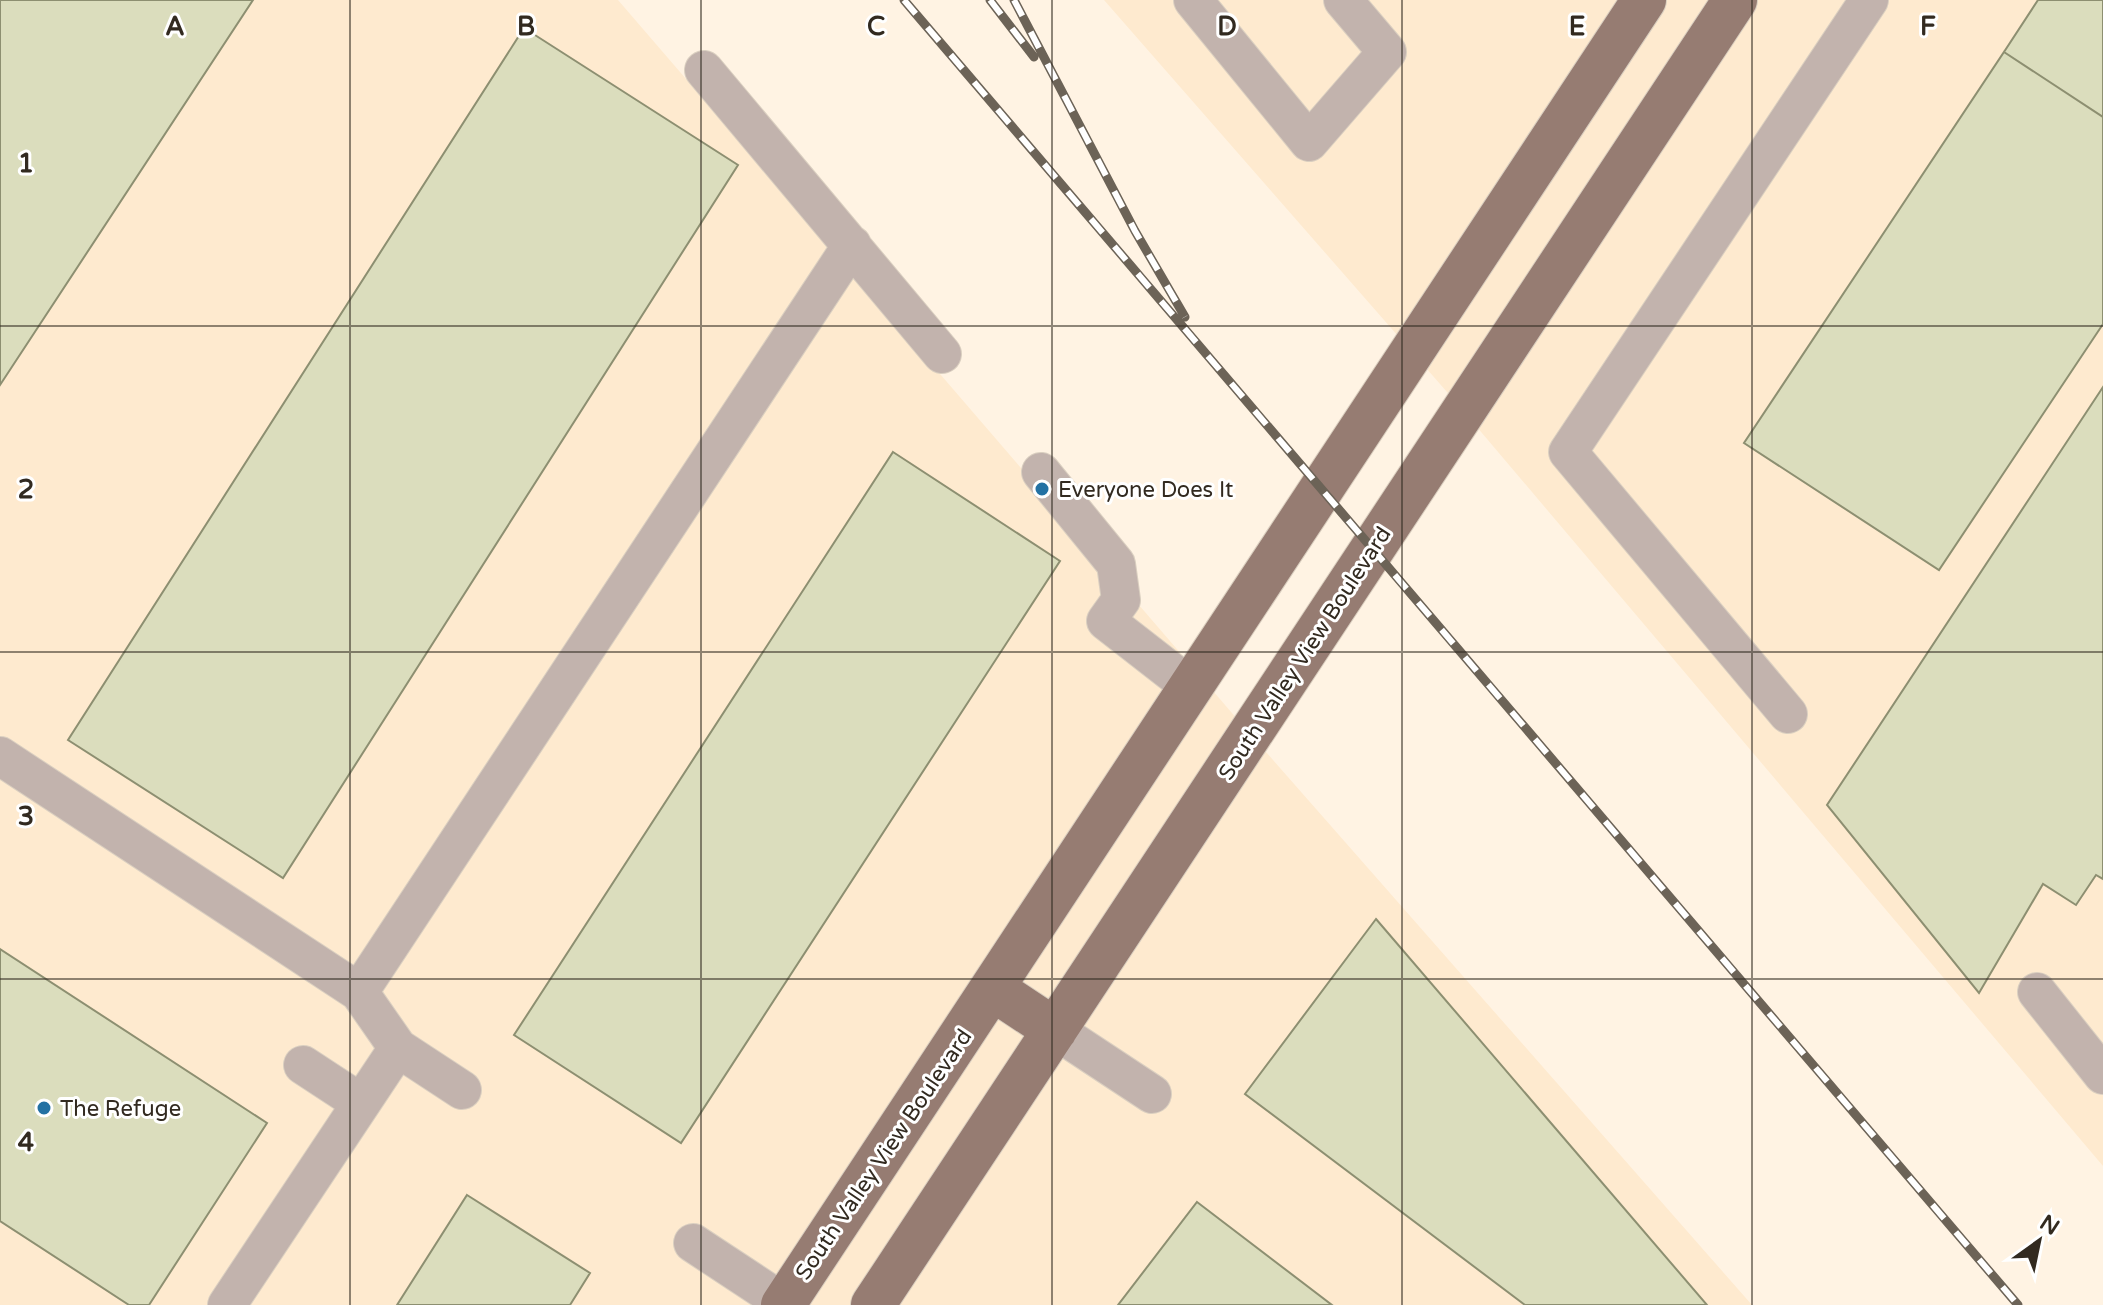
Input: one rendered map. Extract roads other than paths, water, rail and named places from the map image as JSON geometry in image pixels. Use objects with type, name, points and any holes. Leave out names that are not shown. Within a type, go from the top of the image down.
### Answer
[{"type":"main road","name":"South Valley View Boulevard","points":[[785,1304],[1192,688],[1441,303],[1644,0]]},
{"type":"main road","name":"South Valley View Boulevard","points":[[873,1305],[1735,0]]},
{"type":"main road","points":[[993,989],[1055,1030]]},
{"type":"lane","points":[[1193,0],[1309,142],[1387,52],[1343,0]]},
{"type":"lane","points":[[1788,714],[1568,452],[1869,0]]},
{"type":"lane","points":[[704,70],[942,354]]},
{"type":"lane","points":[[359,992],[852,245]]},
{"type":"lane","points":[[1041,472],[1116,564],[1121,600],[1106,621],[1192,688]]},
{"type":"lane","points":[[0,756],[359,992],[398,1048],[462,1090]]},
{"type":"lane","points":[[2037,992],[2103,1075]]},
{"type":"lane","points":[[1055,1030],[1152,1094]]},
{"type":"lane","points":[[227,1305],[398,1048]]},
{"type":"lane","points":[[303,1065],[361,1103]]},
{"type":"lane","points":[[693,1243],[785,1304]]},
{"type":"railway","points":[[904,0],[2018,1305]]},
{"type":"railway","points":[[990,0],[1034,57]]},
{"type":"railway","points":[[1014,0],[1135,231],[1185,317]]},
{"type":"place","name":"Everyone Does It","points":[[1042,489]]},
{"type":"place","name":"The Refuge","points":[[44,1108]]}]
